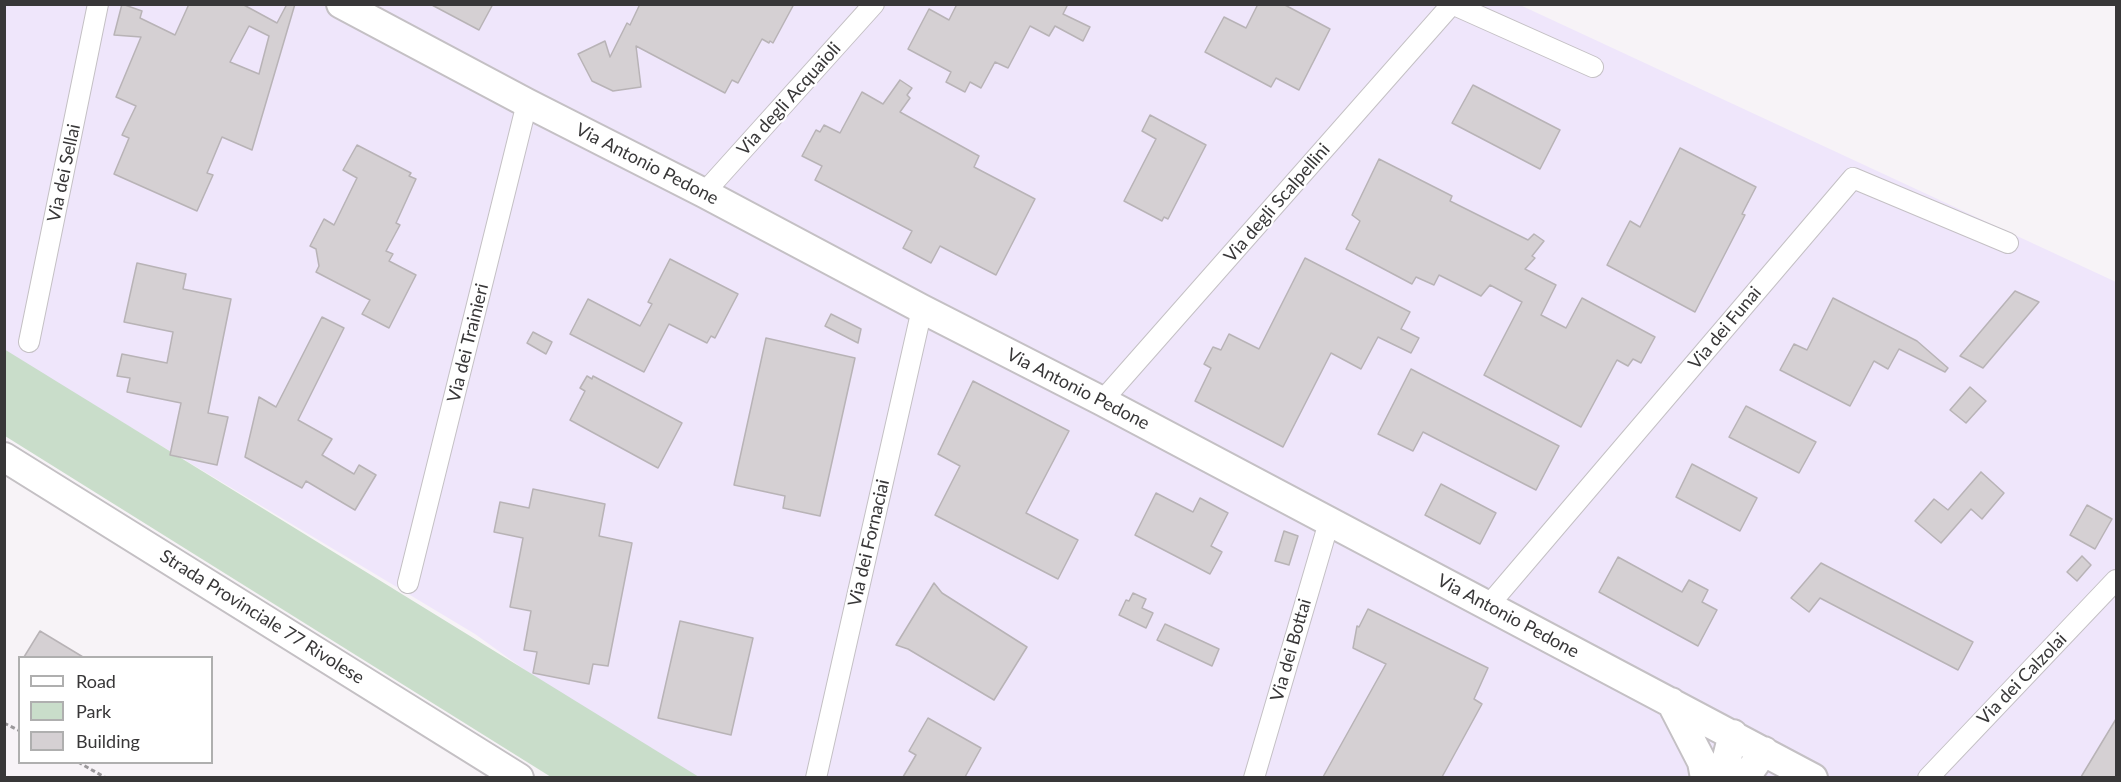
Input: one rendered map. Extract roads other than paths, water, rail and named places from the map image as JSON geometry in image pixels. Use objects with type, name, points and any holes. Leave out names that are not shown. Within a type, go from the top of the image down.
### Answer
[{"type":"street","name":"Via dei Sellai","points":[[29,342],[98,4]]},
{"type":"street","name":"Via Antonio Pedone","points":[[341,4],[1102,401],[1813,777]]},
{"type":"street","name":"Via degli Acquaioli","points":[[704,193],[874,4]]},
{"type":"street","name":"Via degli Scalpellini","points":[[1102,401],[1452,4],[1593,68]]},
{"type":"street","name":"Via dei Trainieri","points":[[408,583],[527,103]]},
{"type":"street","name":"Via dei Funai","points":[[1488,606],[1853,178],[2008,243]]},
{"type":"street","name":"Via dei Fornaciai","points":[[816,777],[922,309]]},
{"type":"street","name":"Strada Provinciale 77 Rivolese","points":[[4,457],[519,777]]},
{"type":"street","name":"Via dei Bottai","points":[[1254,777],[1329,522]]},
{"type":"street","name":"Via dei Calzolai","points":[[1928,777],[2116,580]]},
{"type":"street","points":[[1671,702],[1702,762],[1705,777]]},
{"type":"street","points":[[1722,777],[1733,734]]},
{"type":"street","points":[[1745,777],[1764,751]]}]
